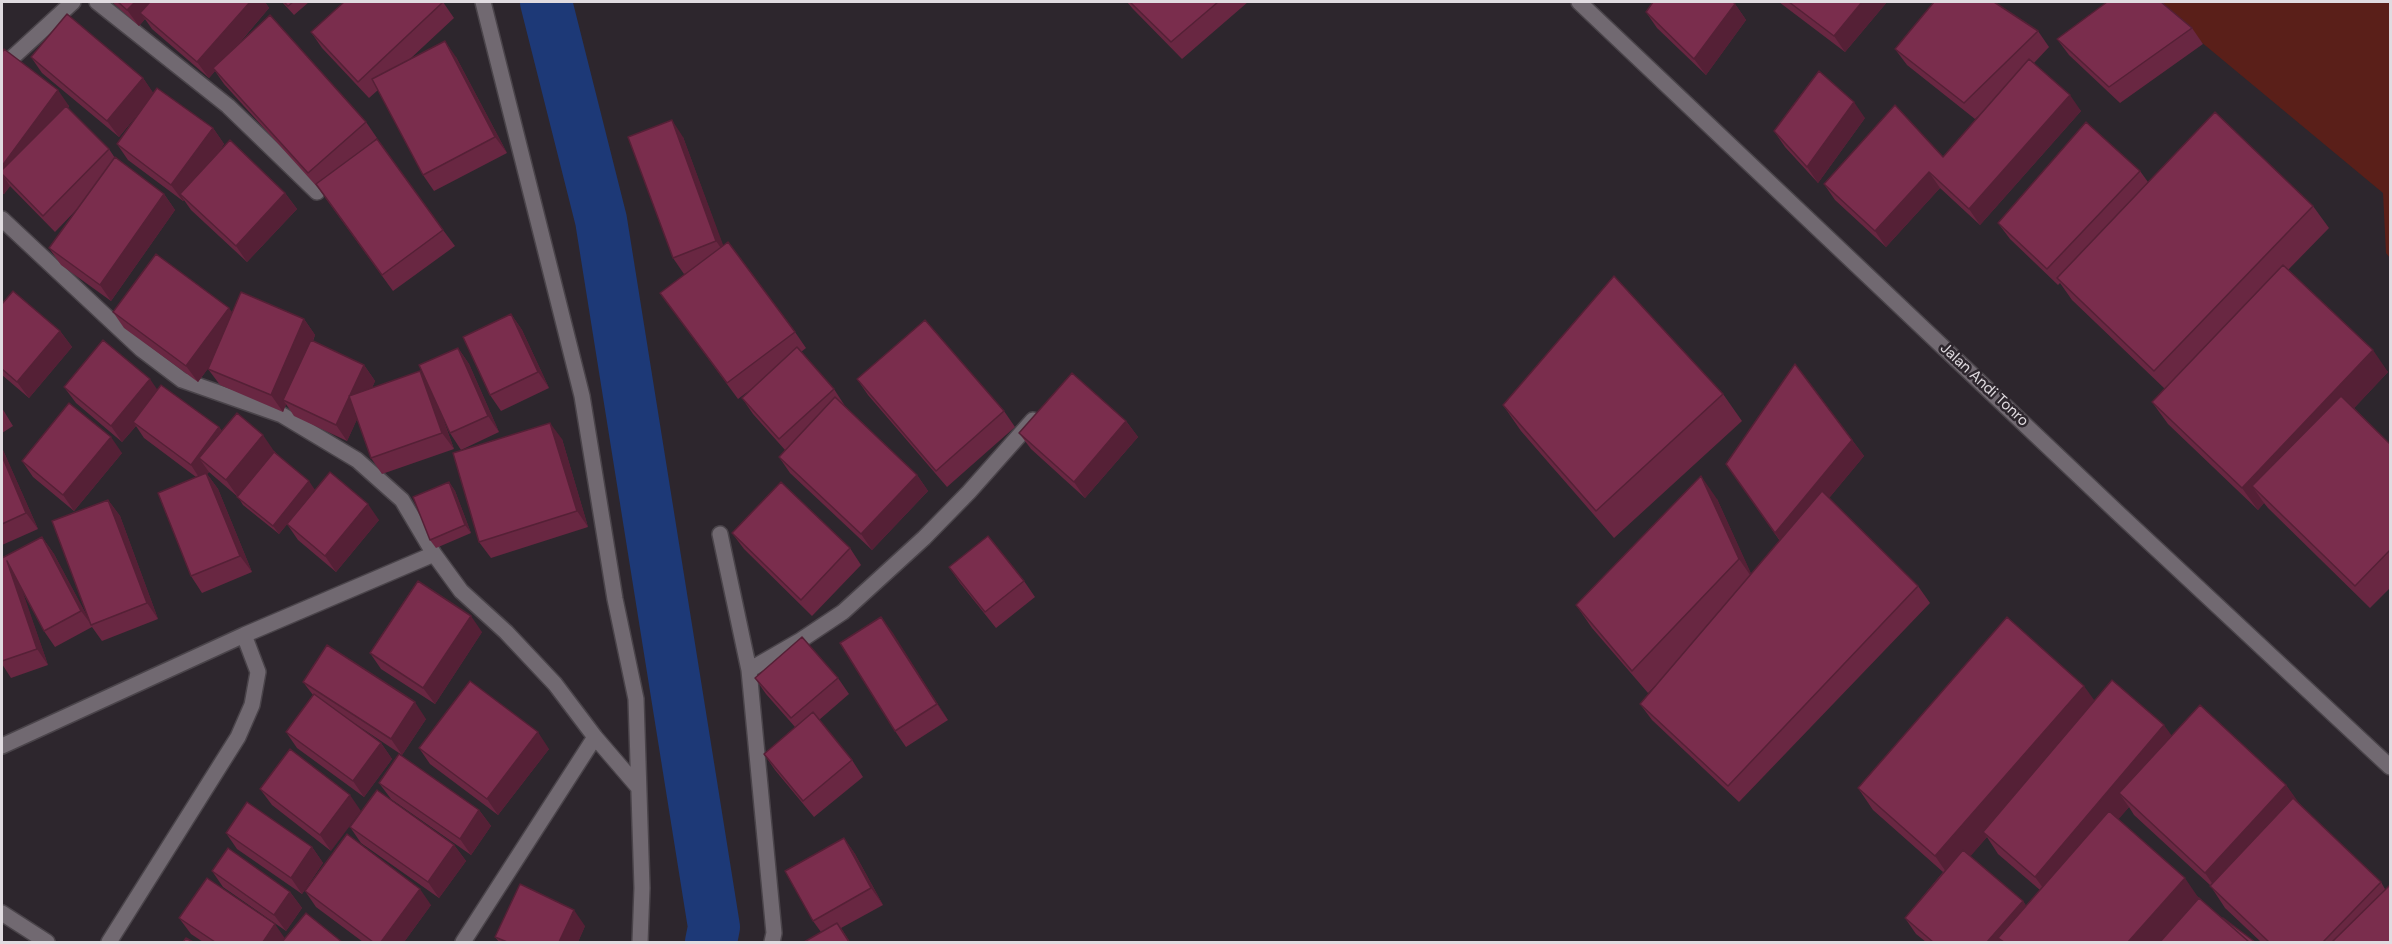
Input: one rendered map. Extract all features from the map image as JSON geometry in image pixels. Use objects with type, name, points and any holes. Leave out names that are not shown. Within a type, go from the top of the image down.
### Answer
[{"type":"street","points":[[2,67],[73,2]]},
{"type":"street","points":[[97,2],[228,106],[317,192]]},
{"type":"street","points":[[483,2],[582,396],[615,599],[636,699],[642,888],[640,942]]},
{"type":"street","name":"Jalan Andi Tonro","points":[[1579,2],[2108,503],[2391,767]]},
{"type":"street","points":[[2,219],[141,349],[182,380],[282,415],[357,460],[402,500],[434,554],[461,591],[506,632],[555,684],[595,737],[638,787]]},
{"type":"street","points":[[749,670],[801,640],[843,612],[860,597],[924,538],[969,492],[1044,408]]},
{"type":"street","points":[[720,534],[749,670],[774,933],[772,942]]},
{"type":"street","points":[[2,746],[244,635],[434,554]]},
{"type":"street","points":[[109,942],[237,737],[252,705],[258,672],[244,635]]},
{"type":"street","points":[[463,942],[595,737]]},
{"type":"street","points":[[2,913],[47,942]]},
{"type":"shaded area","points":[[2153,2],[2390,2],[2390,258],[2386,253],[2383,193]]},
{"type":"building","points":[[118,2],[135,2],[127,10]]},
{"type":"building","points":[[150,2],[250,2],[197,62],[140,13]]},
{"type":"building","points":[[344,2],[443,2],[358,82],[311,32]]},
{"type":"building","points":[[1130,2],[1218,2],[1171,42]]},
{"type":"building","points":[[1653,2],[1733,2],[1735,4],[1694,59],[1646,12]]},
{"type":"building","points":[[1789,2],[1862,2],[1834,36]]},
{"type":"building","points":[[1934,2],[1994,2],[2038,31],[1964,103],[1895,49]]},
{"type":"building","points":[[2107,2],[2161,2],[2192,28],[2109,87],[2057,39]]},
{"type":"building","points":[[67,14],[143,78],[107,121],[31,57]]},
{"type":"building","points":[[270,15],[366,122],[308,173],[213,68]]},
{"type":"building","points":[[445,41],[495,137],[423,175],[372,79]]},
{"type":"building","points":[[4,49],[58,90],[2,166],[2,53]]},
{"type":"building","points":[[2029,59],[2070,95],[1969,209],[1929,172],[1875,231],[1824,184],[1895,105],[1943,157]]},
{"type":"building","points":[[1819,71],[1854,102],[1807,167],[1774,131]]},
{"type":"building","points":[[157,88],[213,128],[171,185],[117,144]]},
{"type":"building","points":[[66,106],[109,149],[43,216],[2,174],[2,170]]},
{"type":"building","points":[[2215,112],[2313,206],[2154,371],[2057,278]]},
{"type":"building","points":[[672,120],[716,241],[673,258],[628,137]]},
{"type":"building","points":[[2086,122],[2140,171],[2047,269],[1998,223]]},
{"type":"building","points":[[377,139],[443,230],[382,275],[316,184]]},
{"type":"building","points":[[230,140],[285,193],[236,246],[180,194]]},
{"type":"building","points":[[115,157],[164,194],[100,285],[49,248]]},
{"type":"building","points":[[728,242],[795,332],[727,383],[660,293]]},
{"type":"building","points":[[156,254],[229,308],[186,366],[113,312]]},
{"type":"building","points":[[2283,265],[2373,350],[2242,488],[2152,402]]},
{"type":"building","points":[[1614,276],[1723,394],[1596,511],[1503,405]]},
{"type":"building","points":[[13,291],[60,331],[17,382],[2,369],[2,304]]},
{"type":"building","points":[[241,292],[304,319],[271,395],[208,369]]},
{"type":"building","points":[[511,314],[538,372],[490,395],[463,337]]},
{"type":"building","points":[[925,320],[1004,411],[936,471],[857,379]]},
{"type":"building","points":[[103,340],[150,379],[111,426],[64,387]]},
{"type":"building","points":[[311,340],[364,365],[336,425],[283,400]]},
{"type":"building","points":[[797,347],[834,389],[779,439],[742,398]]},
{"type":"building","points":[[458,348],[488,416],[450,433],[419,365]]},
{"type":"building","points":[[1795,364],[1852,440],[1775,533],[1726,464]]},
{"type":"building","points":[[420,371],[442,433],[371,458],[349,396]]},
{"type":"building","points":[[1072,373],[1126,421],[1074,482],[1019,433]]},
{"type":"building","points":[[161,385],[219,427],[191,465],[133,422]]},
{"type":"building","points":[[2341,396],[2391,445],[2391,549],[2355,586],[2252,486]]},
{"type":"building","points":[[835,397],[917,475],[861,534],[779,457]]},
{"type":"building","points":[[69,403],[111,437],[63,495],[22,461]]},
{"type":"building","points":[[237,413],[263,435],[226,480],[199,458]]},
{"type":"building","points":[[550,423],[577,511],[479,542],[453,453]]},
{"type":"building","points":[[274,452],[309,481],[273,526],[237,497]]},
{"type":"building","points":[[2,456],[26,513],[2,524]]},
{"type":"building","points":[[330,472],[368,504],[325,556],[287,524]]},
{"type":"building","points":[[206,473],[240,556],[191,576],[158,493]]},
{"type":"building","points":[[1701,476],[1739,559],[1632,671],[1576,605]]},
{"type":"building","points":[[449,482],[465,525],[430,540],[413,497]]},
{"type":"building","points":[[781,482],[850,548],[801,600],[732,533]]},
{"type":"building","points":[[1822,491],[1918,586],[1728,786],[1640,704]]},
{"type":"building","points":[[108,500],[147,603],[91,625],[52,521]]},
{"type":"building","points":[[988,536],[1024,581],[985,612],[949,567]]},
{"type":"building","points":[[42,537],[81,611],[44,631],[7,561],[37,649],[2,661],[2,558]]},
{"type":"building","points":[[418,581],[471,616],[423,688],[370,653]]},
{"type":"building","points":[[881,617],[937,704],[895,731],[840,643]]},
{"type":"building","points":[[2007,617],[2084,686],[1935,856],[1858,788]]},
{"type":"building","points":[[802,637],[838,678],[791,718],[755,678]]},
{"type":"building","points":[[327,645],[415,702],[391,739],[303,682]]},
{"type":"building","points":[[2112,680],[2164,725],[2035,877],[1983,832]]},
{"type":"building","points":[[470,681],[538,732],[487,799],[419,748]]},
{"type":"building","points":[[314,694],[381,743],[353,781],[286,732]]},
{"type":"building","points":[[2200,705],[2286,785],[2205,873],[2119,793]]},
{"type":"building","points":[[813,712],[852,760],[803,801],[764,754]]},
{"type":"building","points":[[290,749],[350,795],[320,835],[260,789]]},
{"type":"building","points":[[399,754],[479,810],[460,839],[379,783]]},
{"type":"building","points":[[377,790],[454,845],[428,882],[350,827]]},
{"type":"building","points":[[2293,798],[2381,882],[2323,942],[2269,942],[2210,886]]},
{"type":"building","points":[[247,802],[312,847],[291,878],[226,833]]},
{"type":"building","points":[[2109,811],[2185,878],[2128,942],[2004,942],[1998,938]]},
{"type":"building","points":[[347,834],[420,889],[381,942],[373,942],[305,891]]},
{"type":"building","points":[[844,838],[871,888],[813,921],[785,871]]},
{"type":"building","points":[[228,848],[290,892],[274,915],[212,871]]},
{"type":"building","points":[[1963,850],[2023,901],[1987,942],[1933,942],[1905,918]]},
{"type":"building","points":[[207,878],[275,924],[263,942],[215,942],[179,918]]},
{"type":"building","points":[[520,884],[574,910],[559,942],[507,942],[495,937]]},
{"type":"building","points":[[2391,884],[2391,942],[2332,942]]},
{"type":"building","points":[[2199,898],[2249,942],[2160,942]]},
{"type":"building","points":[[306,913],[342,942],[282,942]]},
{"type":"building","points":[[2223,918],[2255,942],[2249,942]]},
{"type":"building","points":[[837,923],[849,942],[804,942]]},
{"type":"waterway","points":[[546,2],[601,220],[714,927],[711,942]]}]
